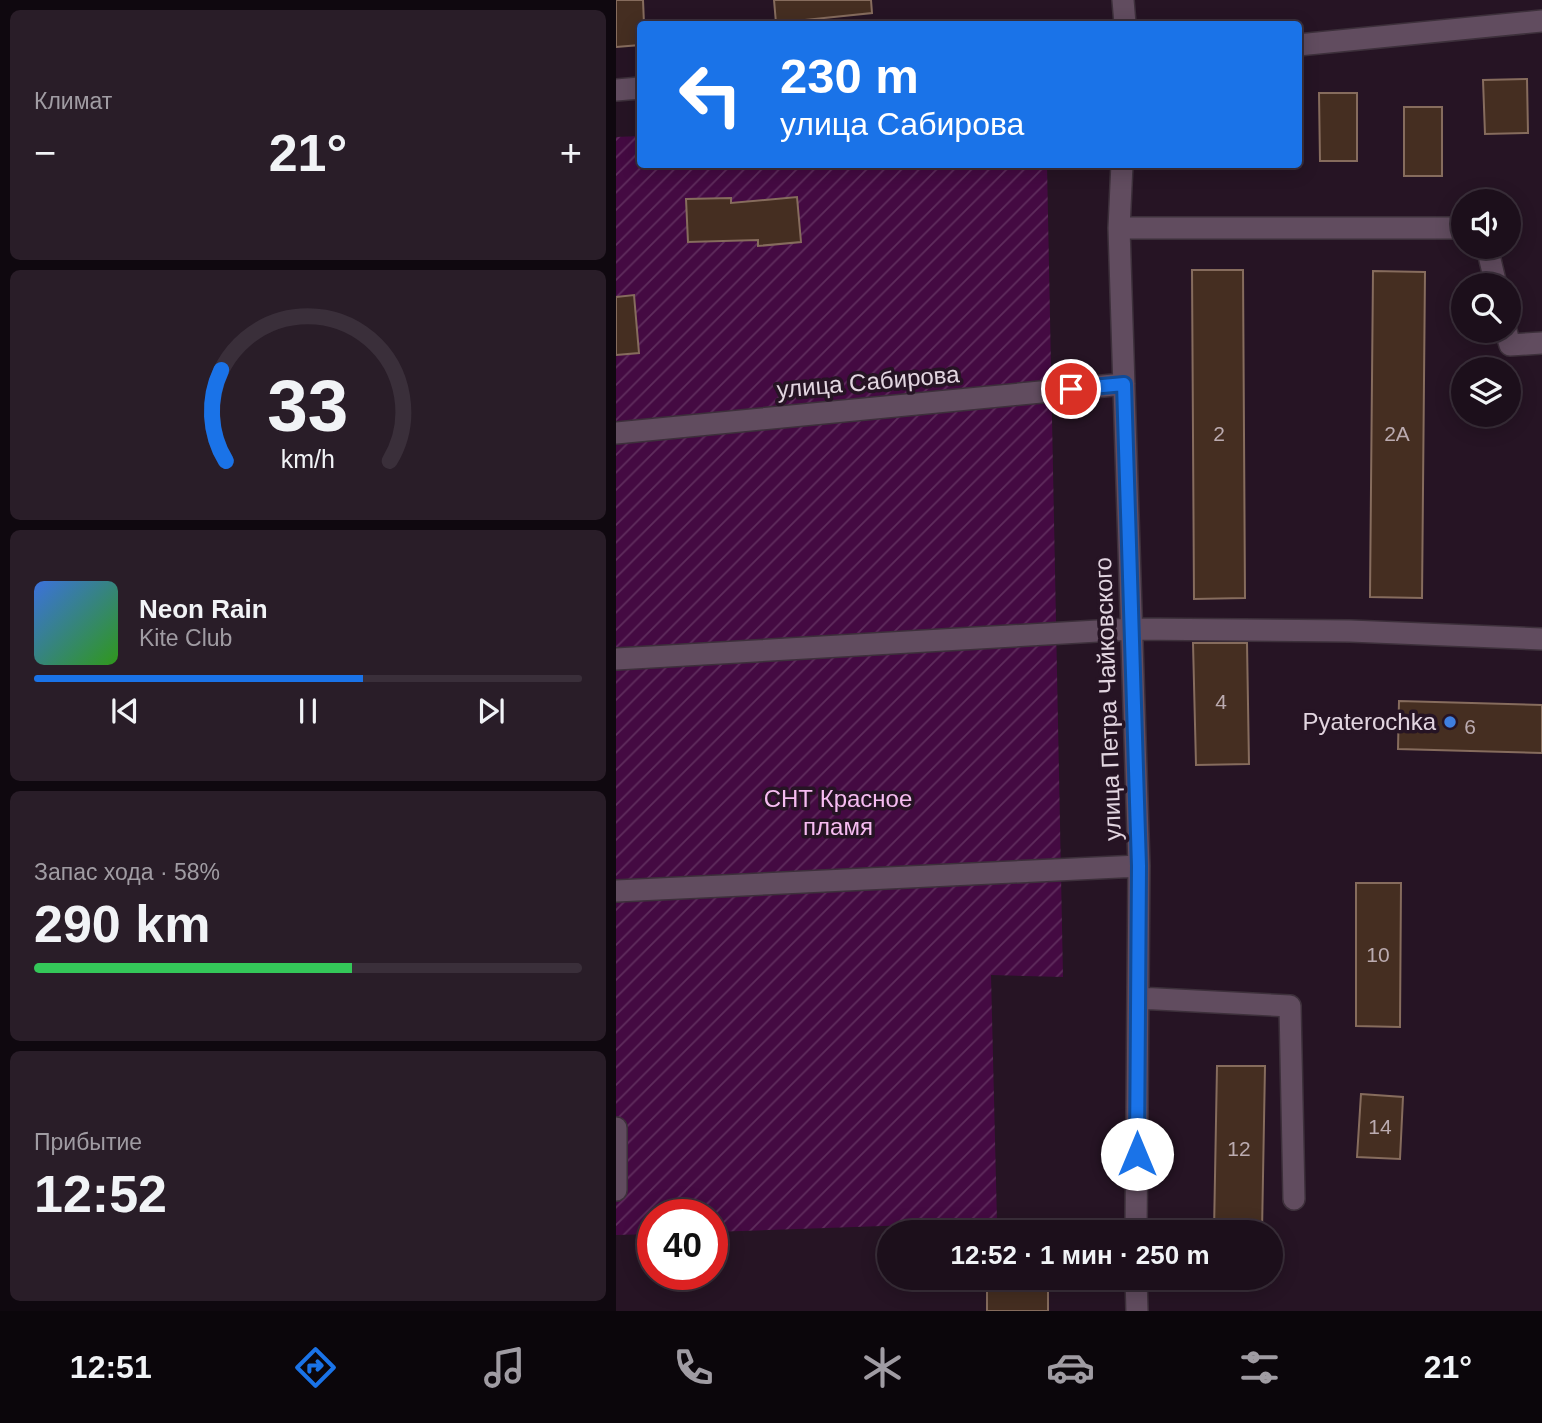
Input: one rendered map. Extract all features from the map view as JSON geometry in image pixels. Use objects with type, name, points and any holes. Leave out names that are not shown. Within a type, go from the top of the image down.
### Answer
[{"type":"street","points":[[1124,0],[1125,21]]},
{"type":"street","points":[[1302,45],[1542,22]]},
{"type":"street","points":[[616,90],[637,88]]},
{"type":"street","name":"улица Петра Чайковского","points":[[1122,168],[1119,228],[1139,866],[1136,1220]]},
{"type":"street","points":[[1119,228],[1451,228]]},
{"type":"street","points":[[1509,343],[1542,343]]},
{"type":"street","name":"улица Сабирова","points":[[616,433],[1124,384]]},
{"type":"street","points":[[616,659],[1132,629],[1350,631],[1542,639]]},
{"type":"street","points":[[616,891],[1139,866]]},
{"type":"street","points":[[1138,998],[1290,1006],[1294,1199]]},
{"type":"street","points":[[616,1128],[616,1190]]},
{"type":"street","points":[[1136,1290],[1137,1311]]},
{"type":"green space","name":"СНТ Красное пламя","points":[[637,136],[637,168],[1047,168],[1063,977],[991,975],[997,1220],[877,1220],[877,1226],[728,1231],[728,1199],[637,1199],[637,1234],[616,1235],[616,137]]},
{"type":"building","points":[[616,0],[643,0],[644,21],[637,21],[637,45],[616,47]]},
{"type":"building","points":[[774,0],[871,0],[872,13],[776,21]]},
{"type":"building","points":[[1527,79],[1528,133],[1485,134],[1483,80]]},
{"type":"building","points":[[1319,93],[1357,93],[1357,161],[1320,161]]},
{"type":"building","points":[[1404,107],[1442,107],[1442,176],[1404,176]]},
{"type":"building","points":[[797,197],[801,242],[758,246],[758,240],[688,242],[686,199],[731,198],[731,203]]},
{"type":"building","points":[[1192,270],[1243,270],[1245,598],[1194,599]]},
{"type":"building","points":[[1373,271],[1425,272],[1422,598],[1370,597]]},
{"type":"building","points":[[634,295],[639,353],[616,355],[616,297]]},
{"type":"building","points":[[1193,643],[1247,643],[1249,764],[1196,765]]},
{"type":"building","points":[[1399,701],[1542,705],[1542,753],[1398,749]]},
{"type":"building","points":[[1356,883],[1401,883],[1400,1027],[1356,1026]]},
{"type":"building","points":[[1217,1066],[1265,1066],[1262,1220],[1214,1220]]},
{"type":"building","points":[[1361,1094],[1403,1097],[1400,1159],[1357,1157]]},
{"type":"building","points":[[987,1290],[1048,1290],[1048,1311],[987,1311]]},
{"type":"place","name":"Pyaterochka","points":[[1450,722]]},
{"type":"route","points":[[1071,389],[1124,384],[1139,866],[1137,1154]]}]
